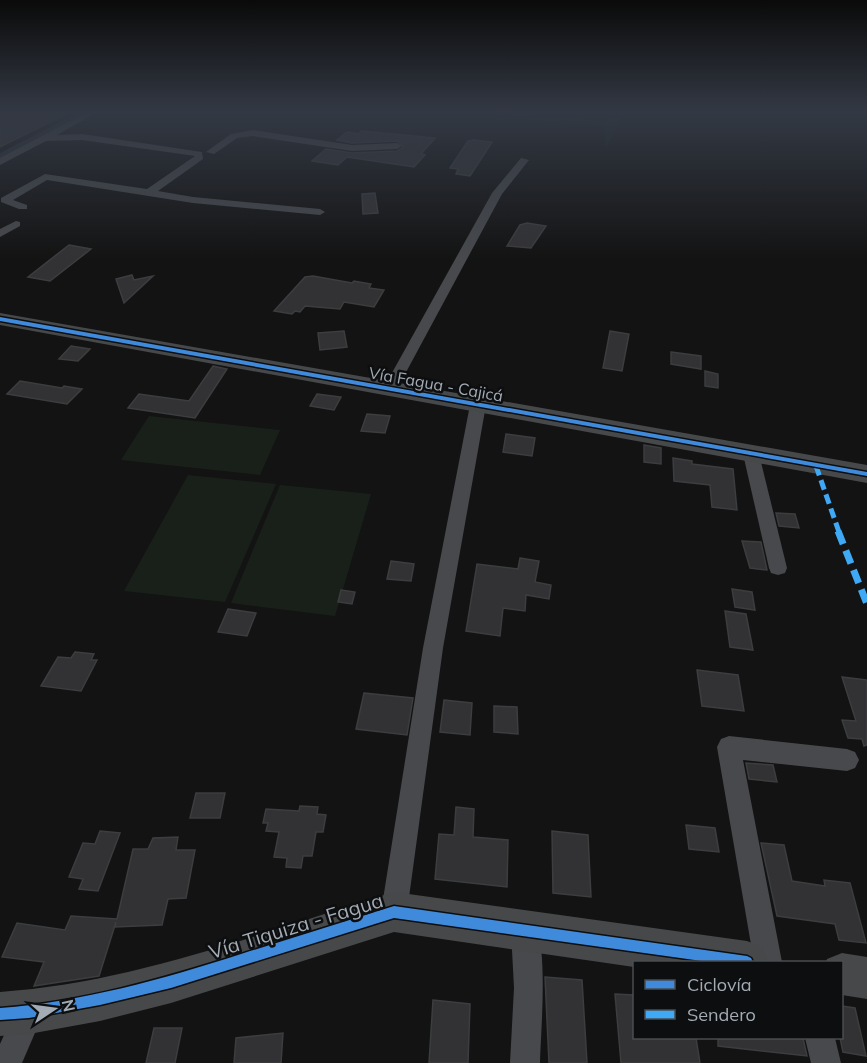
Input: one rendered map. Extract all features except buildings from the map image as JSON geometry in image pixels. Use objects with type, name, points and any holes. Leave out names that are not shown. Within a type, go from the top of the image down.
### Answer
[{"type":"street","points":[[149,192],[191,162]]},
{"type":"street","points":[[390,389],[497,193],[523,162]]},
{"type":"street","points":[[23,207],[5,200],[45,177],[193,200],[320,212]]},
{"type":"street","points":[[0,234],[16,224]]},
{"type":"street","name":"Vía Fagua - Cajicá","points":[[0,319],[867,474]]},
{"type":"street","points":[[394,912],[433,648],[478,405]]},
{"type":"street","points":[[751,454],[778,568]]},
{"type":"street","points":[[768,961],[729,747],[848,760]]},
{"type":"street","name":"Vía Tiquiza - Fagua","points":[[14,1013],[100,999],[171,982],[394,912],[733,961]]},
{"type":"street","points":[[525,931],[528,988],[525,1063]]},
{"type":"street","points":[[843,974],[867,978]]},
{"type":"street","points":[[7,1063],[14,1013]]},
{"type":"street","points":[[820,1039],[826,1063]]},
{"type":"shaded area","points":[[149,416],[280,430],[260,475],[121,460]]},
{"type":"shaded area","points":[[188,475],[276,484],[225,602],[124,591]]},
{"type":"shaded area","points":[[280,485],[371,494],[335,616],[231,603]]},
{"type":"marked path","points":[[816,466],[826,501],[867,604]]},
{"type":"cycle path","points":[[0,319],[867,474]]},
{"type":"cycle path","points":[[0,1014],[29,1012],[100,999],[171,982],[394,912],[740,961]]}]
